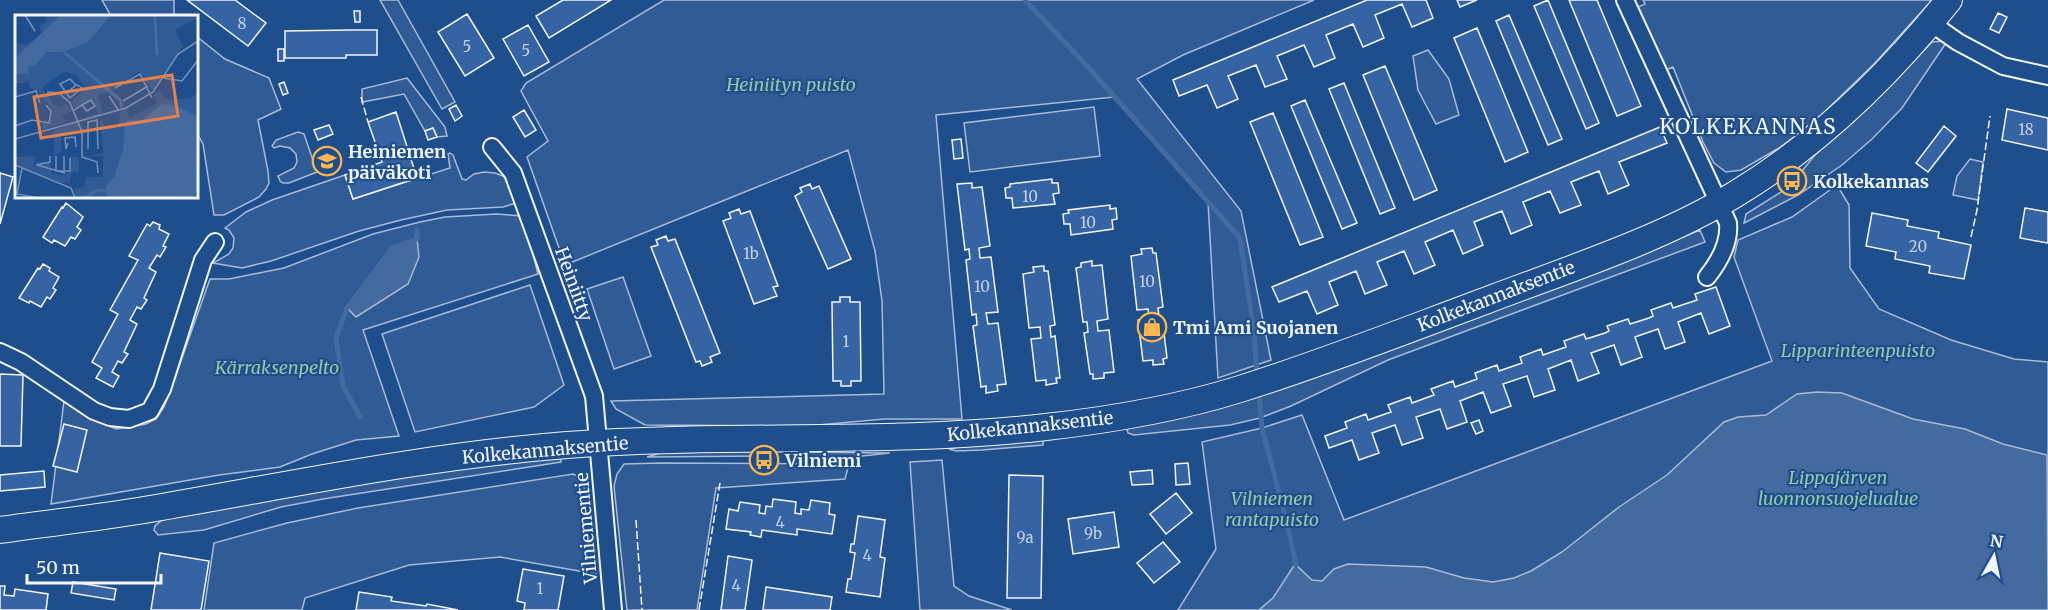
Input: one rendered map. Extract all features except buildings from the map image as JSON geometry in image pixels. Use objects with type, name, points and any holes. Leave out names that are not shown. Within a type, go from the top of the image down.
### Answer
[{"type":"main road","name":"Kolkekannaksentie","points":[[0,530],[145,510],[368,470],[480,454],[598,443],[940,435],[1042,428],[1120,417],[1235,391],[1304,368],[1631,245],[1719,204],[1799,150],[1872,87],[1949,0]]},
{"type":"street","points":[[1625,0],[1728,223],[1729,235],[1716,266],[1707,278]]},
{"type":"street","points":[[1930,23],[1958,42],[2003,66],[2048,76]]},
{"type":"street","name":"Heiniitty","points":[[492,147],[513,172],[589,380],[594,396],[598,443]]},
{"type":"street","points":[[0,352],[21,362],[94,411],[110,417],[129,419],[150,411],[162,389],[203,260],[215,242]]},
{"type":"street","name":"Vilniementie","points":[[598,443],[613,610]]},
{"type":"shaded area","points":[[102,0],[174,0],[174,15],[110,15]]},
{"type":"shaded area","points":[[380,0],[398,0],[455,102],[442,109]]},
{"type":"shaded area","name":"Heiniityn puisto","points":[[664,0],[1314,0],[1183,55],[1137,79],[1241,211],[1271,360],[1218,378],[1208,202],[1114,97],[936,115],[962,419],[884,419],[807,426],[645,425],[616,409],[611,401],[884,394],[882,301],[875,251],[848,150],[565,265],[527,157],[548,141],[521,91],[526,83]]},
{"type":"shaded area","points":[[1643,0],[1932,0],[1874,64],[1815,121],[1779,148],[1741,170],[1726,172],[1714,163],[1703,142],[1673,67],[1658,73],[1630,11],[1645,4]]},
{"type":"shaded area","points":[[198,38],[225,59],[269,78],[281,109],[258,120],[268,171],[269,183],[266,189],[259,197],[224,215],[214,215],[203,144],[198,135]]},
{"type":"shaded area","points":[[1944,41],[1946,43],[1902,108],[1872,139],[1842,165],[1798,195],[1744,223],[1746,214],[1803,178],[1802,171],[1815,155],[1885,90],[1932,42]]},
{"type":"shaded area","points":[[1428,50],[1449,79],[1459,115],[1436,124],[1418,90],[1413,56]]},
{"type":"shaded area","points":[[407,78],[445,127],[447,136],[437,137],[433,128],[425,131],[404,94],[362,102],[362,89]]},
{"type":"shaded area","points":[[1094,107],[1100,156],[970,172],[964,123]]},
{"type":"shaded area","points":[[298,132],[304,134],[317,172],[289,183],[283,183],[278,176],[294,168],[297,162],[296,154],[290,148],[272,146],[276,140]]},
{"type":"shaded area","points":[[448,154],[453,155],[462,179],[466,180],[474,174],[484,172],[503,176],[508,180],[516,203],[503,207],[447,210],[401,220],[242,268],[213,263],[229,254],[233,248],[234,238],[225,228],[246,212],[272,200],[345,175],[353,199],[450,168]]},
{"type":"shaded area","points":[[1970,159],[1983,162],[1978,200],[1953,195],[1957,176]]},
{"type":"shaded area","points":[[1837,185],[1849,205],[1850,268],[1879,309],[1951,340],[2014,359],[2048,362],[2048,610],[1178,610],[1216,549],[1202,442],[1262,428],[1302,415],[1344,520],[1772,361],[1734,257],[1738,240],[1792,217]]},
{"type":"shaded area","name":"Kärraksenpelto","points":[[496,214],[523,216],[538,274],[363,330],[399,436],[356,440],[280,467],[219,475],[51,504],[64,401],[116,429],[146,424],[156,419],[171,389],[210,279],[229,279],[284,268],[373,234],[420,222],[445,217]]},
{"type":"shaded area","points":[[1700,230],[1705,242],[1388,360],[1291,406],[1260,418],[1230,425],[1134,435],[1128,433],[1127,430],[1132,426],[1619,263]]},
{"type":"shaded area","points":[[417,239],[419,257],[408,284],[356,317],[347,308],[392,248]]},
{"type":"shaded area","points":[[623,277],[651,356],[614,369],[587,289]]},
{"type":"shaded area","points":[[530,285],[564,385],[534,407],[415,432],[382,334]]},
{"type":"shaded area","name":"Lippajärven luonnonsuojelualue","points":[[1842,393],[1913,419],[1965,429],[2003,444],[2047,455],[2048,610],[1259,610],[1273,598],[1296,565],[1312,580],[1322,581],[1334,569],[1348,564],[1426,567],[1464,578],[1493,582],[1514,578],[1531,571],[1562,552],[1619,507],[1667,475],[1724,422],[1738,417],[1766,415],[1797,394]]},
{"type":"shaded area","points":[[1039,438],[1043,441],[1043,445],[982,450],[949,449],[965,446]]},
{"type":"shaded area","points":[[761,451],[767,456],[647,457],[660,453]]},
{"type":"shaded area","points":[[799,452],[890,453],[853,457],[787,456]]},
{"type":"shaded area","points":[[561,458],[561,462],[281,507],[204,530],[158,535],[154,530],[162,520],[362,482],[460,467]]},
{"type":"shaded area","points":[[942,460],[954,586],[969,596],[1012,610],[920,610],[910,462]]},
{"type":"shaded area","points":[[624,464],[849,464],[845,479],[716,488],[697,610],[627,610],[614,486],[617,474]]},
{"type":"shaded area","points":[[573,474],[583,479],[596,574],[500,557],[409,565],[305,598],[302,610],[204,610],[214,543],[287,523],[358,508]]},
{"type":"waterway","points":[[1025,0],[1088,67],[1240,238],[1254,332],[1257,376]]},
{"type":"waterway","points":[[360,417],[343,386],[336,338],[347,308],[392,248],[417,239],[417,230]]},
{"type":"waterway","points":[[1259,391],[1262,428],[1296,565]]},
{"type":"fence","points":[[361,97],[368,122]]},
{"type":"fence","points":[[1971,237],[1990,116]]},
{"type":"fence","points":[[699,610],[720,483]]},
{"type":"fence","points":[[636,520],[642,610]]},
{"type":"place","name":"Heiniemen päiväkoti","points":[[327,161]]},
{"type":"place","name":"Kolkekannas","points":[[1792,181]]},
{"type":"place","name":"Tmi Ami Suojanen","points":[[1152,327]]},
{"type":"place","name":"Vilniemi","points":[[764,460]]},
{"type":"district","name":"KOLKEKANNAS","points":[[1748,126]]},
{"type":"park label","name":"Lipparinteenpuisto","points":[[1858,350]]},
{"type":"park label","name":"Vilniemen rantapuisto","points":[[1272,508]]}]
